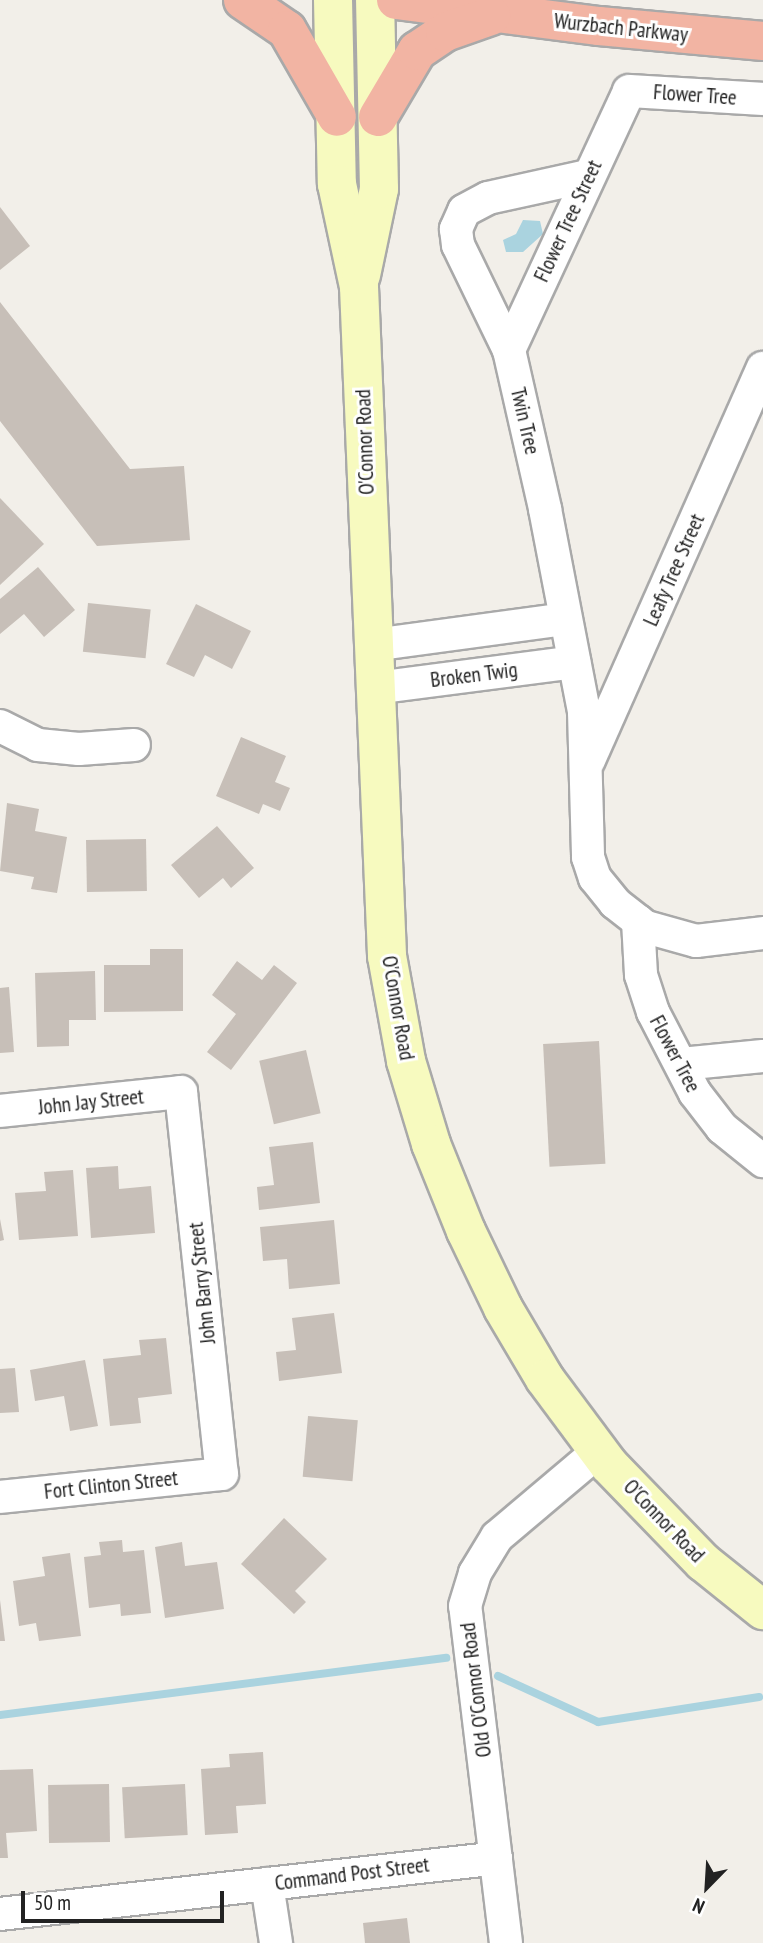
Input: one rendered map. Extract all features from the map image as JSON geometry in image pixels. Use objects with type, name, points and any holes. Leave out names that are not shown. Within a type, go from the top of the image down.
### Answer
[{"type":"highway","points":[[243,0],[287,30],[337,117]]},
{"type":"highway","name":"Wurzbach Parkway","points":[[396,0],[496,15],[763,41]]},
{"type":"highway","points":[[378,117],[417,51],[444,32],[496,15]]},
{"type":"main road","name":"O'Connor Road","points":[[333,0],[337,184],[359,287],[387,956],[409,1073],[431,1144],[503,1308],[545,1379],[600,1450],[703,1562],[763,1610]]},
{"type":"main road","name":"O'Connor Road","points":[[359,287],[379,189],[375,0]]},
{"type":"street","name":"Flower Tree","points":[[628,93],[763,99]]},
{"type":"street","name":"Flower Tree Street","points":[[509,350],[628,93]]},
{"type":"street","name":"Twin Tree","points":[[588,176],[488,198],[458,218],[458,245],[509,350],[574,662],[583,712],[584,835],[595,878],[615,903],[638,921],[668,936],[696,942],[763,933]]},
{"type":"street","name":"Leafy Tree Street","points":[[584,771],[763,368]]},
{"type":"street","name":"Broken Twig","points":[[373,645],[565,619]]},
{"type":"street","name":"Broken Twig","points":[[375,688],[574,662]]},
{"type":"street","points":[[0,726],[38,745],[79,749],[134,745]]},
{"type":"street","name":"Flower Tree","points":[[638,921],[641,975],[653,1012],[707,1111],[763,1161]]},
{"type":"street","points":[[681,1064],[763,1056]]},
{"type":"street","name":"John Jay Street","points":[[0,1111],[181,1092]]},
{"type":"street","name":"John Barry Street","points":[[181,1092],[222,1474]]},
{"type":"street","name":"Old O'Connor Road","points":[[506,1943],[465,1606],[475,1573],[497,1537],[600,1450]]},
{"type":"street","name":"Fort Clinton Street","points":[[0,1497],[222,1474]]},
{"type":"street","name":"Command Post Street","points":[[0,1914],[496,1858]]},
{"type":"street","points":[[267,1884],[276,1943]]},
{"type":"water","points":[[523,220],[540,221],[543,234],[523,252],[506,252],[503,240],[516,234]]},
{"type":"building","points":[[0,207],[30,246],[0,270]]},
{"type":"building","points":[[0,302],[130,469],[184,466],[190,540],[97,546],[0,421]]},
{"type":"building","points":[[0,498],[44,544],[0,585]]},
{"type":"building","points":[[38,567],[75,610],[44,637],[24,614],[0,634],[0,599]]},
{"type":"building","points":[[88,603],[151,610],[146,658],[83,652]]},
{"type":"building","points":[[196,604],[251,631],[232,669],[205,655],[194,677],[166,664]]},
{"type":"building","points":[[241,737],[286,756],[275,782],[290,788],[280,811],[263,804],[259,814],[216,796]]},
{"type":"building","points":[[7,803],[39,809],[35,831],[67,837],[57,893],[31,889],[34,877],[0,871]]},
{"type":"building","points":[[217,826],[254,868],[231,888],[223,878],[199,898],[171,865]]},
{"type":"building","points":[[146,839],[147,891],[87,892],[86,840]]},
{"type":"building","points":[[150,949],[183,949],[183,1011],[104,1012],[104,965],[150,965]]},
{"type":"building","points":[[237,961],[262,980],[274,965],[297,983],[231,1070],[207,1052],[236,1014],[212,995]]},
{"type":"building","points":[[95,971],[96,1020],[69,1020],[69,1046],[37,1047],[35,973]]},
{"type":"building","points":[[9,987],[14,1052],[0,1053],[0,988]]},
{"type":"building","points":[[599,1041],[605,1164],[550,1167],[543,1044]]},
{"type":"building","points":[[306,1050],[321,1113],[274,1124],[259,1061]]},
{"type":"building","points":[[313,1142],[320,1203],[259,1210],[257,1187],[274,1185],[269,1147]]},
{"type":"building","points":[[118,1166],[119,1189],[151,1186],[155,1233],[91,1238],[86,1168]]},
{"type":"building","points":[[73,1170],[78,1236],[19,1240],[15,1193],[46,1191],[44,1172]]},
{"type":"building","points":[[0,1219],[4,1240],[0,1241]]},
{"type":"building","points":[[334,1220],[340,1284],[289,1289],[287,1259],[263,1261],[260,1227]]},
{"type":"building","points":[[334,1313],[342,1373],[279,1381],[276,1352],[296,1350],[292,1318]]},
{"type":"building","points":[[166,1338],[172,1394],[138,1398],[141,1423],[110,1426],[103,1359],[141,1355],[139,1340]]},
{"type":"building","points":[[85,1360],[98,1426],[70,1431],[64,1396],[35,1401],[30,1370]]},
{"type":"building","points":[[15,1368],[19,1412],[0,1413],[0,1369]]},
{"type":"building","points":[[308,1416],[358,1420],[352,1481],[303,1477]]},
{"type":"building","points":[[284,1518],[327,1559],[295,1591],[306,1602],[294,1614],[241,1564]]},
{"type":"building","points":[[122,1540],[123,1552],[144,1550],[151,1613],[121,1616],[120,1604],[89,1608],[84,1557],[101,1555],[99,1542]]},
{"type":"building","points":[[182,1542],[185,1566],[217,1562],[224,1609],[165,1618],[155,1547]]},
{"type":"building","points":[[70,1553],[81,1636],[39,1641],[36,1623],[19,1626],[13,1581],[45,1576],[42,1557]]},
{"type":"building","points":[[0,1600],[5,1641],[0,1641]]},
{"type":"building","points":[[263,1752],[266,1804],[236,1806],[238,1833],[205,1835],[201,1769],[230,1767],[229,1754]]},
{"type":"building","points":[[33,1769],[37,1831],[6,1833],[8,1858],[0,1858],[0,1770]]},
{"type":"building","points":[[109,1784],[110,1842],[49,1843],[48,1785]]},
{"type":"building","points":[[185,1784],[188,1835],[125,1838],[122,1787]]},
{"type":"building","points":[[407,1918],[410,1943],[365,1943],[363,1923]]},
{"type":"waterway","points":[[0,1715],[446,1658]]},
{"type":"waterway","points":[[498,1676],[598,1722],[759,1697]]}]
